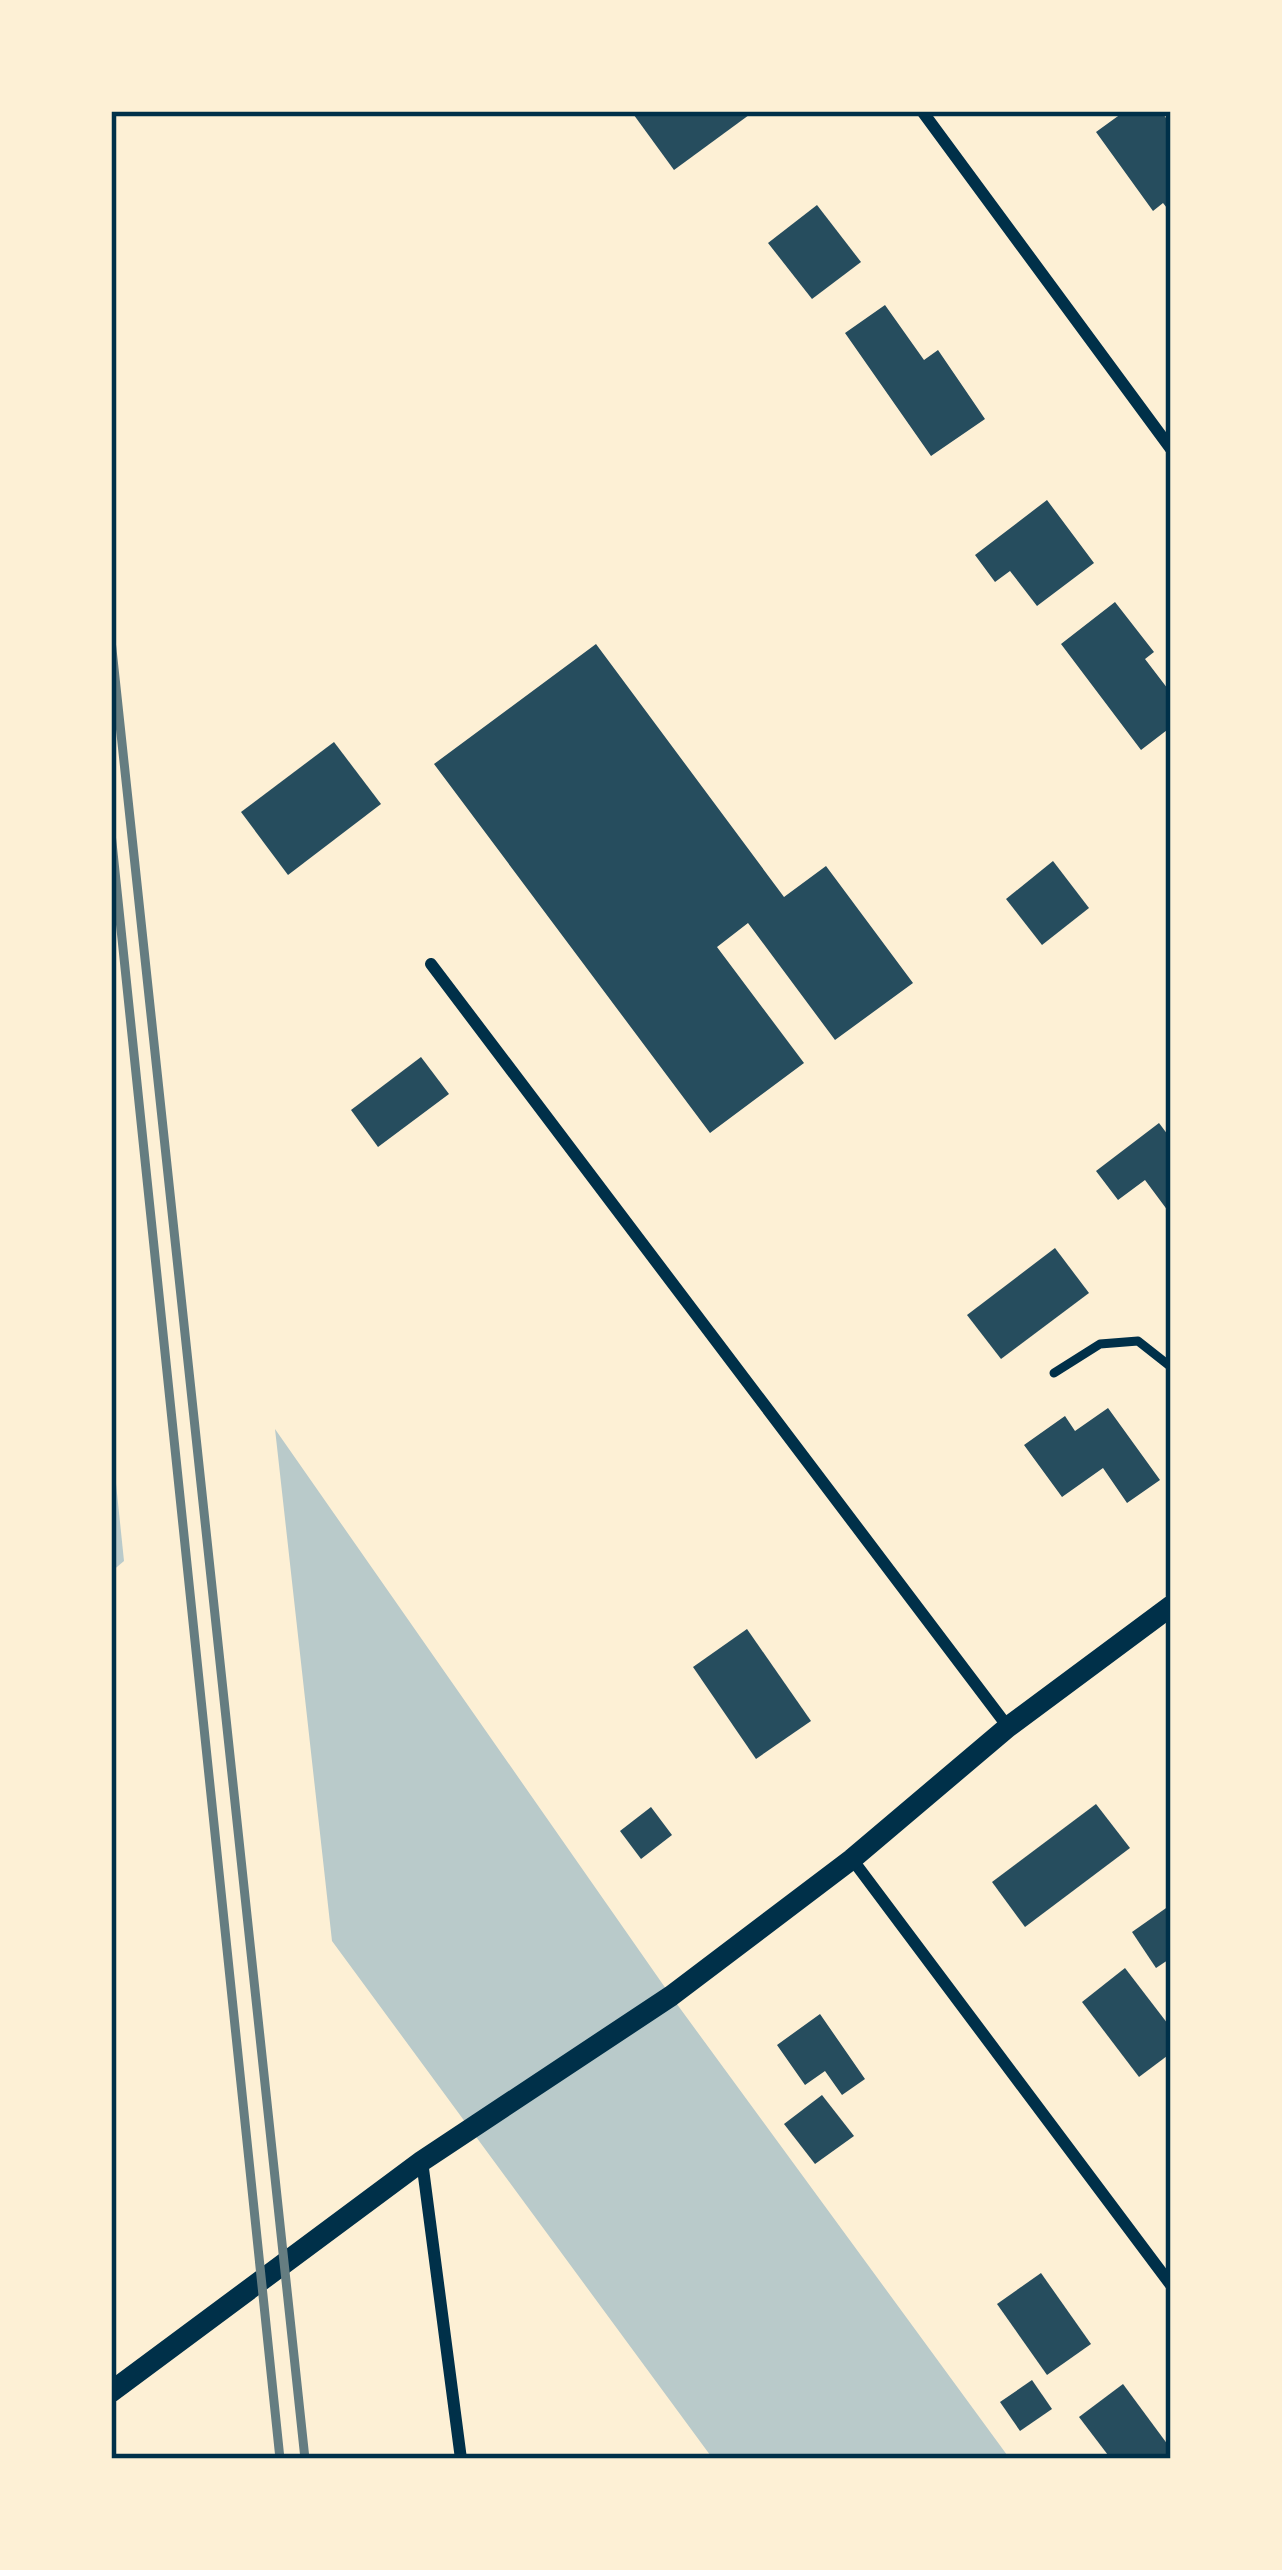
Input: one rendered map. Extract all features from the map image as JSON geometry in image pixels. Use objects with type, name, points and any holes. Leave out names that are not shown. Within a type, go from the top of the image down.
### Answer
[{"type":"street","points":[[922,111],[1171,449]]},
{"type":"street","points":[[431,964],[1008,1727]]},
{"type":"street","points":[[111,2392],[422,2161],[671,1996],[852,1859],[1008,1727],[1171,1606]]},
{"type":"street","points":[[852,1859],[1171,2285]]},
{"type":"street","points":[[422,2161],[461,2459]]},
{"type":"lane","points":[[1054,1373],[1100,1344],[1138,1340],[1171,1367]]},
{"type":"shaded area","points":[[275,1429],[671,1996],[1010,2459],[713,2459],[332,1941]]},
{"type":"shaded area","points":[[111,1435],[124,1561],[111,1572]]},
{"type":"building","points":[[631,111],[746,111],[749,115],[674,170]]},
{"type":"building","points":[[1125,111],[1161,111],[1171,125],[1171,213],[1163,203],[1153,211],[1096,132]]},
{"type":"building","points":[[817,205],[861,262],[812,299],[768,243]]},
{"type":"building","points":[[885,305],[924,360],[938,350],[985,419],[931,456],[845,333]]},
{"type":"building","points":[[1047,500],[1094,563],[1037,606],[1010,571],[995,582],[975,555]]},
{"type":"building","points":[[1115,602],[1154,652],[1145,659],[1171,693],[1171,727],[1141,750],[1061,644]]},
{"type":"building","points":[[596,644],[784,897],[826,866],[913,983],[835,1040],[748,923],[717,947],[804,1063],[710,1133],[434,764]]},
{"type":"building","points":[[334,742],[381,804],[288,875],[241,812]]},
{"type":"building","points":[[1053,861],[1089,908],[1042,945],[1006,899]]},
{"type":"building","points":[[421,1057],[449,1094],[378,1147],[351,1110]]},
{"type":"building","points":[[1159,1123],[1171,1139],[1171,1215],[1145,1180],[1118,1200],[1096,1171]]},
{"type":"building","points":[[1055,1248],[1089,1293],[1001,1359],[967,1315]]},
{"type":"building","points":[[1108,1408],[1160,1480],[1127,1503],[1103,1468],[1062,1497],[1024,1445],[1065,1416],[1075,1431]]},
{"type":"building","points":[[747,1629],[811,1721],[756,1759],[693,1667]]},
{"type":"building","points":[[1096,1804],[1130,1848],[1025,1927],[992,1882]]},
{"type":"building","points":[[651,1807],[672,1835],[641,1859],[620,1831]]},
{"type":"building","points":[[1169,1906],[1171,1958],[1156,1968],[1132,1932]]},
{"type":"building","points":[[1125,1968],[1171,2028],[1171,2053],[1139,2077],[1082,2002]]},
{"type":"building","points":[[820,2014],[865,2079],[842,2095],[825,2071],[805,2085],[777,2045]]},
{"type":"building","points":[[822,2095],[854,2136],[815,2164],[784,2124]]},
{"type":"building","points":[[1041,2273],[1091,2344],[1047,2375],[997,2304]]},
{"type":"building","points":[[1032,2380],[1052,2409],[1020,2431],[1000,2402]]},
{"type":"building","points":[[1123,2384],[1171,2449],[1168,2459],[1111,2459],[1079,2417]]},
{"type":"railway","points":[[111,640],[305,2459]]},
{"type":"railway","points":[[111,833],[280,2459]]}]
